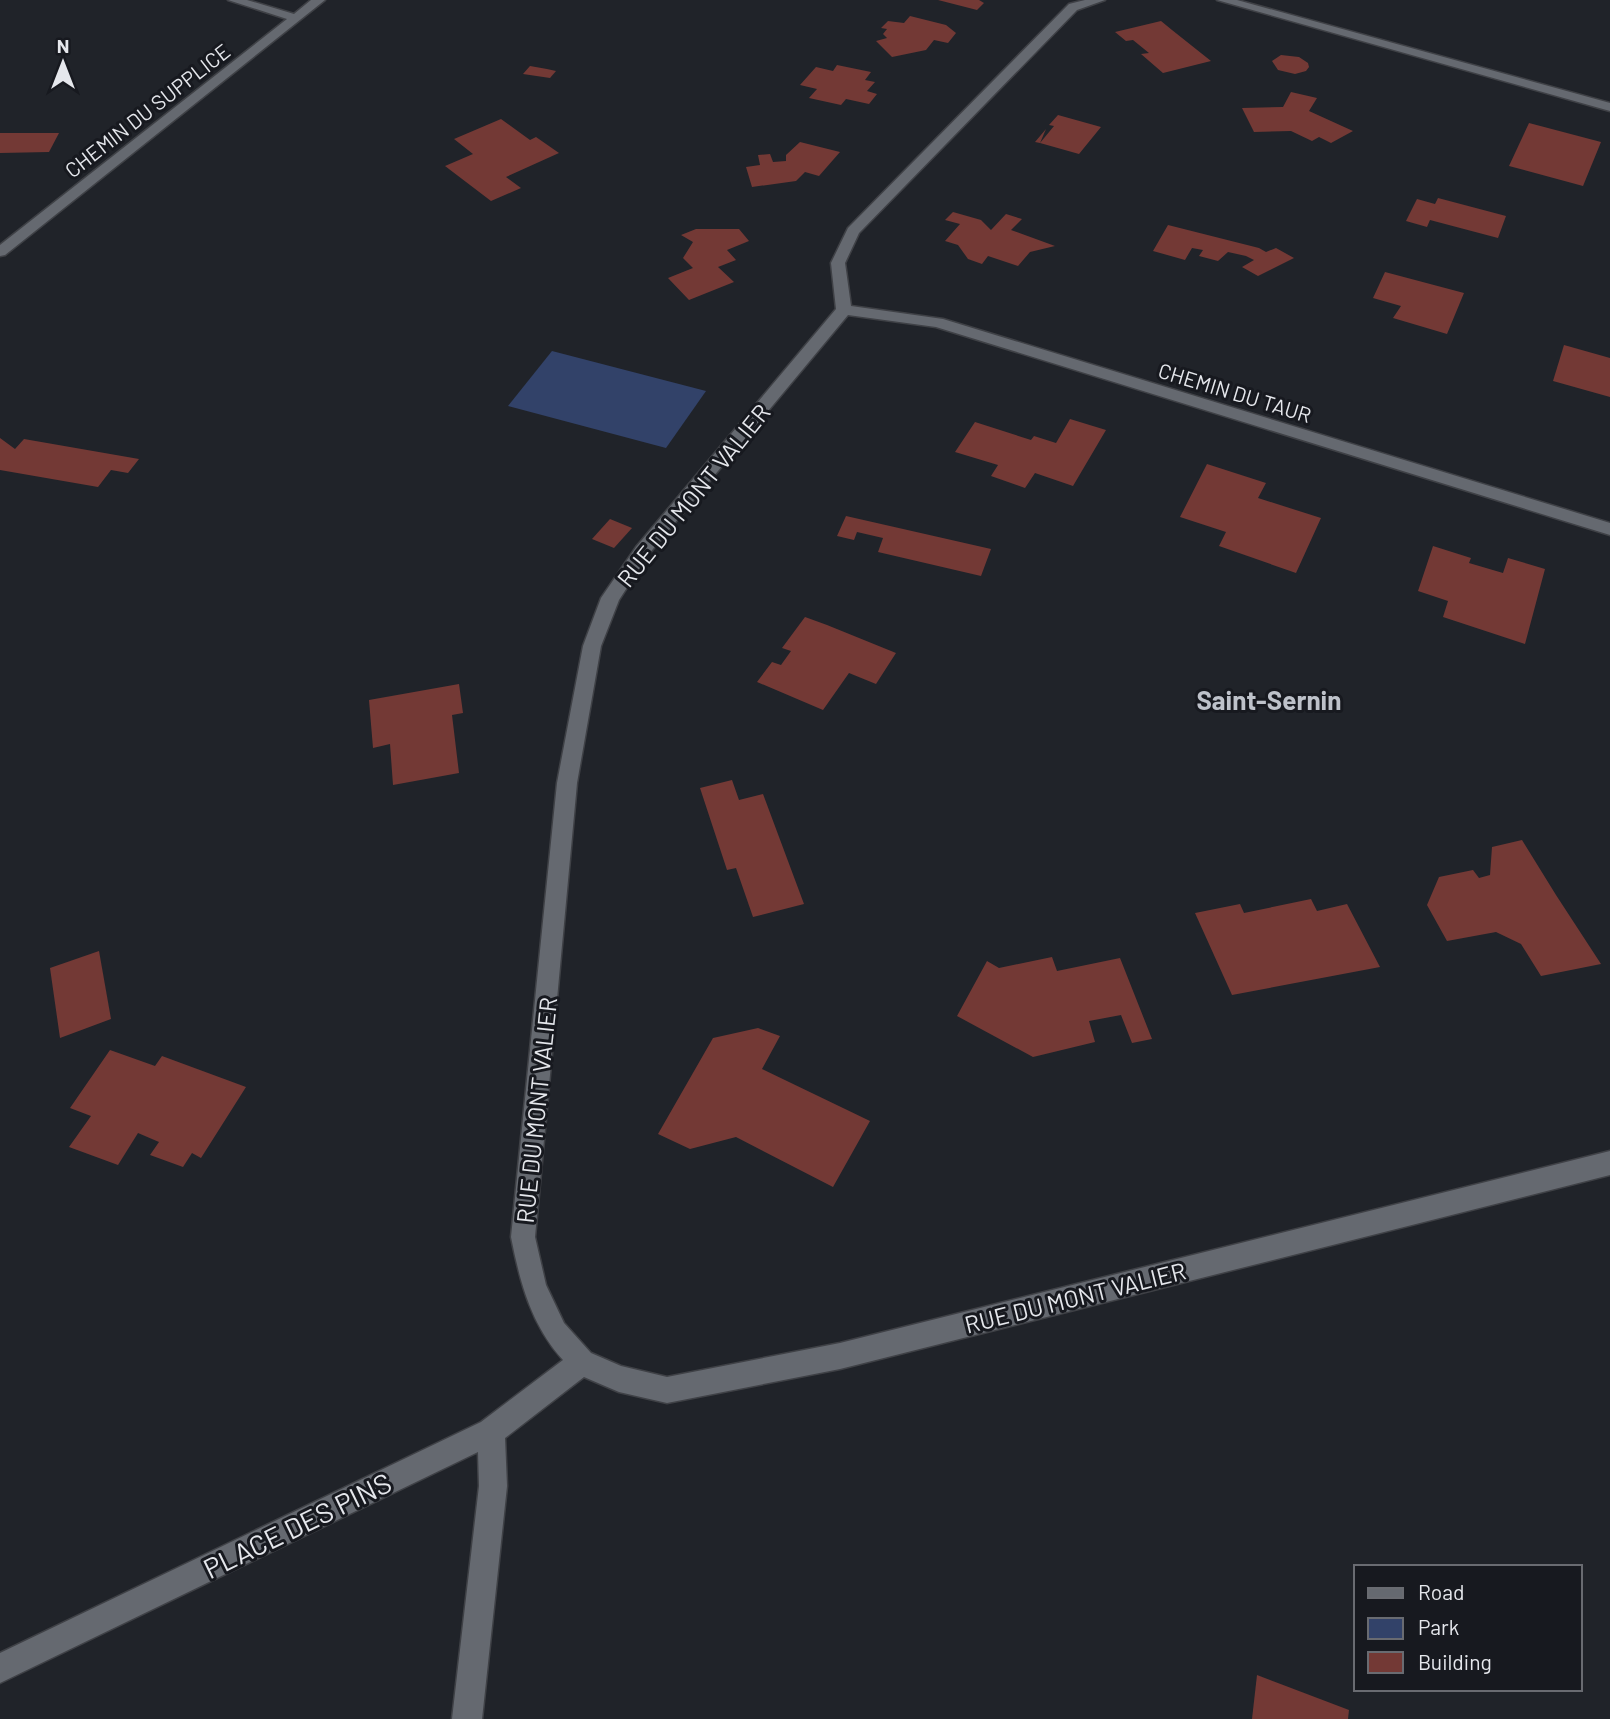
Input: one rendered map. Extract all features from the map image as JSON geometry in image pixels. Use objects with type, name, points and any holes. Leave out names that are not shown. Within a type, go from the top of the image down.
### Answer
[{"type":"street","points":[[234,0],[296,18]]},
{"type":"street","name":"CHEMIN DU SUPPLICE","points":[[0,253],[319,0]]},
{"type":"street","points":[[844,310],[838,263],[853,231],[1072,4],[1099,0]]},
{"type":"street","points":[[1223,0],[1610,107]]},
{"type":"street","name":"CHEMIN DU TAUR","points":[[844,310],[938,322],[1610,529]]},
{"type":"street","name":"RUE DU MONT VALIER","points":[[844,310],[642,551],[610,598],[592,646],[567,783],[523,1237],[534,1287],[555,1332],[582,1362],[619,1379],[667,1390],[853,1353],[1610,1163]]},
{"type":"street","name":"PLACE DES PINS","points":[[0,1668],[491,1432],[582,1362]]},
{"type":"street","points":[[467,1719],[493,1486],[491,1432]]},
{"type":"green space","points":[[552,351],[706,391],[666,448],[508,406]]},
{"type":"building","points":[[938,0],[979,0],[984,3],[977,10]]},
{"type":"building","points":[[910,16],[946,25],[956,33],[948,43],[934,40],[926,50],[892,57],[876,41],[887,38],[883,34],[887,29],[881,28],[888,21],[904,23]]},
{"type":"building","points":[[1161,21],[1211,61],[1163,73],[1141,54],[1149,53],[1133,40],[1126,41],[1115,32]]},
{"type":"building","points":[[1281,55],[1299,57],[1308,63],[1309,67],[1306,71],[1295,74],[1278,70],[1272,61]]},
{"type":"building","points":[[837,65],[871,72],[865,80],[875,82],[867,91],[877,94],[869,104],[846,99],[841,105],[809,98],[817,89],[800,85],[816,67],[833,71]]},
{"type":"building","points":[[530,66],[556,71],[550,78],[523,74]]},
{"type":"building","points":[[1291,92],[1317,98],[1309,111],[1353,131],[1331,143],[1319,137],[1312,141],[1291,131],[1254,132],[1242,108],[1283,107]]},
{"type":"building","points":[[1058,115],[1101,127],[1079,154],[1040,143],[1054,126],[1049,125]]},
{"type":"building","points":[[501,119],[530,140],[536,137],[559,153],[506,177],[521,188],[491,201],[445,166],[473,154],[454,139]]},
{"type":"building","points":[[1529,123],[1601,142],[1583,186],[1509,166]]},
{"type":"building","points":[[1046,129],[1040,143],[1035,142]]},
{"type":"building","points":[[0,133],[59,133],[49,152],[0,153]]},
{"type":"building","points":[[800,142],[840,152],[819,176],[805,172],[796,181],[752,187],[746,167],[760,165],[758,155],[770,154],[773,162],[786,161],[786,155]]},
{"type":"building","points":[[1438,198],[1506,216],[1498,238],[1430,220],[1427,227],[1406,221],[1417,199],[1435,204]]},
{"type":"building","points":[[953,212],[981,220],[991,230],[1006,214],[1022,219],[1011,230],[1055,246],[1030,252],[1018,266],[988,256],[982,264],[968,259],[958,245],[945,241],[960,224],[945,220]]},
{"type":"building","points":[[1168,225],[1266,252],[1276,248],[1294,258],[1258,276],[1242,267],[1254,260],[1246,256],[1228,252],[1218,261],[1199,256],[1203,250],[1192,248],[1185,260],[1153,251]]},
{"type":"building","points":[[696,229],[739,229],[749,241],[727,250],[736,260],[718,267],[734,282],[689,300],[668,278],[693,268],[683,258],[693,242],[681,235]]},
{"type":"building","points":[[1385,272],[1464,293],[1447,334],[1393,318],[1401,306],[1373,298]]},
{"type":"building","points":[[1564,345],[1610,358],[1610,397],[1553,381]]},
{"type":"building","points":[[1070,419],[1106,430],[1073,486],[1035,473],[1025,488],[991,476],[998,465],[955,452],[975,422],[1031,440],[1034,436],[1056,443]]},
{"type":"building","points":[[0,438],[15,449],[24,439],[139,459],[128,473],[111,470],[98,487],[0,470]]},
{"type":"building","points":[[1207,464],[1266,483],[1258,498],[1321,518],[1296,573],[1219,546],[1226,532],[1180,517]]},
{"type":"building","points":[[846,516],[991,549],[981,576],[878,552],[883,538],[857,532],[854,540],[837,536]]},
{"type":"building","points":[[610,519],[632,528],[614,548],[592,539]]},
{"type":"building","points":[[1433,546],[1471,558],[1469,563],[1503,573],[1508,558],[1545,569],[1525,644],[1443,617],[1448,601],[1418,591]]},
{"type":"building","points":[[805,617],[896,653],[876,684],[849,673],[823,710],[757,682],[772,662],[781,665],[791,651],[782,648]]},
{"type":"building","points":[[459,684],[463,713],[452,715],[459,773],[393,785],[390,744],[373,748],[369,700]]},
{"type":"building","points":[[732,780],[739,800],[763,794],[804,904],[753,917],[736,868],[727,870],[700,788]]},
{"type":"building","points":[[1522,840],[1601,964],[1541,976],[1521,944],[1496,932],[1447,941],[1427,905],[1439,877],[1473,870],[1479,878],[1490,875],[1492,847]]},
{"type":"building","points":[[1311,899],[1317,911],[1347,904],[1380,967],[1232,995],[1195,913],[1240,904],[1244,913]]},
{"type":"building","points":[[99,951],[111,1019],[60,1038],[50,968]]},
{"type":"building","points":[[1052,957],[1057,971],[1120,958],[1152,1039],[1132,1043],[1121,1015],[1089,1021],[1095,1042],[1033,1057],[957,1016],[987,961],[999,968]]},
{"type":"building","points":[[758,1028],[780,1036],[762,1069],[870,1121],[833,1187],[736,1137],[690,1149],[658,1134],[713,1038]]},
{"type":"building","points":[[110,1050],[155,1066],[162,1056],[246,1087],[201,1158],[192,1153],[183,1167],[150,1155],[159,1142],[138,1133],[118,1165],[69,1147],[91,1116],[70,1108]]},
{"type":"building","points":[[1257,1675],[1349,1710],[1348,1719],[1252,1719]]},
{"type":"district","name":"Saint-Sernin","points":[[1269,699]]}]
